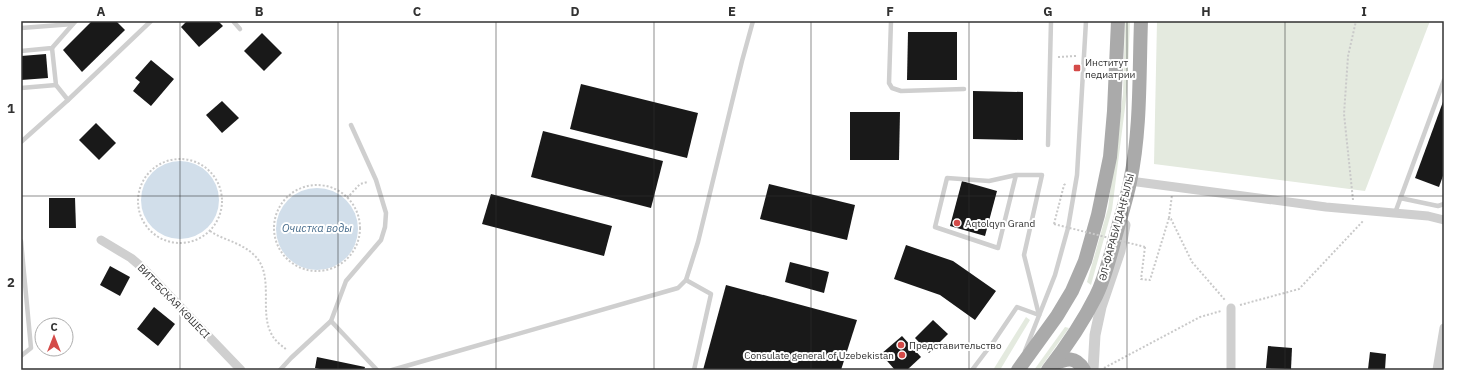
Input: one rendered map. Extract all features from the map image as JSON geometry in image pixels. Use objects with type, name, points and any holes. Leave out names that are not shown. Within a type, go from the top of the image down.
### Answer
[{"type":"main road","name":"ӘЛ-ФАРАБИ ДАҢҒЫЛЫ","points":[[1018,370],[1057,316],[1072,291],[1085,260],[1098,215],[1110,157],[1114,111],[1118,21]]},
{"type":"main road","name":"ӘЛ-ФАРАБИ ДАҢҒЫЛЫ","points":[[1051,367],[1084,318],[1097,294],[1111,253],[1130,181],[1139,100],[1141,21]]},
{"type":"main road","points":[[1051,367],[1066,359],[1074,360],[1080,364],[1084,370]]},
{"type":"street","points":[[1093,370],[1095,336],[1101,307],[1120,251],[1130,181],[1354,209],[1428,216],[1444,220]]},
{"type":"street","name":"ВИТЕБСКАЯ КӨШЕСІ","points":[[101,240],[131,258],[145,270],[241,370]]},
{"type":"street","points":[[1231,308],[1231,370]]},
{"type":"street","points":[[1437,370],[1444,328]]},
{"type":"lane","points":[[21,142],[68,100],[151,21]]},
{"type":"lane","points":[[233,21],[240,29]]},
{"type":"lane","points":[[392,370],[678,288],[686,280],[698,242],[753,21]]},
{"type":"lane","points":[[891,21],[889,83],[892,88],[901,91],[964,89]]},
{"type":"lane","points":[[1048,145],[1051,21]]},
{"type":"lane","points":[[1018,370],[1055,275],[1068,228],[1076,183],[1086,21]]},
{"type":"lane","points":[[21,28],[75,22]]},
{"type":"lane","points":[[21,51],[52,48],[75,22]]},
{"type":"lane","points":[[52,48],[56,85],[68,100]]},
{"type":"lane","points":[[1395,213],[1444,80]]},
{"type":"lane","points":[[21,88],[56,85]]},
{"type":"lane","points":[[280,370],[290,358],[331,321],[346,281],[381,240],[385,227],[386,213],[376,180],[351,125]]},
{"type":"lane","points":[[1016,175],[998,248],[935,227],[947,178],[988,181],[1016,175],[1042,175],[1024,255],[1039,315]]},
{"type":"lane","points":[[1400,198],[1438,206],[1444,204]]},
{"type":"lane","points":[[21,242],[31,348],[21,356]]},
{"type":"lane","points":[[686,280],[710,294],[694,370]]},
{"type":"lane","points":[[972,370],[1017,307],[1039,315]]},
{"type":"lane","points":[[331,321],[377,370]]},
{"type":"path","points":[[1354,209],[1344,114],[1348,56],[1356,21]]},
{"type":"path","points":[[1058,57],[1076,56]]},
{"type":"path","points":[[176,159],[189,160],[210,171],[220,188],[222,201],[218,218],[210,231],[194,240],[181,242],[166,240],[151,231],[140,214],[138,200],[143,182],[151,171],[164,163],[176,159]]},
{"type":"path","points":[[347,198],[363,183],[376,180]]},
{"type":"path","points":[[316,185],[322,185],[335,189],[347,198],[355,208],[360,227],[358,243],[348,258],[330,270],[316,272],[304,270],[291,264],[281,252],[273,233],[274,220],[280,205],[285,198],[303,187],[316,185]]},
{"type":"path","points":[[1064,185],[1054,224],[1145,247],[1141,279],[1150,280],[1169,218],[1172,187]]},
{"type":"path","points":[[1103,370],[1200,317],[1298,289],[1373,211]]},
{"type":"path","points":[[1169,218],[1171,219],[1192,262],[1231,308]]},
{"type":"path","points":[[210,231],[239,244],[253,254],[260,262],[264,271],[267,326],[272,337],[287,350],[290,358]]},
{"type":"shaded area","points":[[1125,21],[1130,21],[1127,92],[1112,210],[1091,285],[1087,282],[1108,208],[1123,94]]},
{"type":"shaded area","points":[[1157,21],[1430,21],[1365,191],[1154,164]]},
{"type":"shaded area","points":[[1026,317],[1030,320],[1000,370],[993,370]]},
{"type":"shaded area","points":[[1065,327],[1069,328],[1039,370],[1034,370]]},
{"type":"water","points":[[180,161],[195,164],[202,168],[212,178],[216,185],[219,200],[216,215],[212,222],[202,232],[195,236],[180,239],[165,236],[158,232],[148,222],[144,215],[141,200],[144,185],[148,178],[158,168],[165,164]]},
{"type":"water","name":"Очистка воды","points":[[317,188],[333,191],[346,200],[355,213],[358,229],[355,245],[346,258],[333,267],[317,270],[301,267],[288,258],[279,245],[276,229],[279,213],[288,200],[301,191]]},
{"type":"building","points":[[92,21],[116,21],[125,30],[82,72],[63,50]]},
{"type":"building","points":[[187,21],[218,21],[223,26],[199,47],[181,27]]},
{"type":"building","points":[[908,32],[957,32],[957,80],[907,80]]},
{"type":"building","points":[[262,33],[282,53],[264,71],[244,51]]},
{"type":"building","points":[[46,54],[48,78],[21,80],[21,56]]},
{"type":"building","points":[[151,60],[174,79],[151,106],[133,91],[140,82],[135,78]]},
{"type":"building","points":[[581,84],[698,113],[687,158],[570,129]]},
{"type":"building","points":[[973,91],[1023,92],[1023,140],[973,139]]},
{"type":"building","points":[[1444,99],[1444,173],[1439,187],[1415,178]]},
{"type":"building","points":[[222,101],[239,118],[222,133],[206,115]]},
{"type":"building","points":[[850,112],[900,112],[899,160],[850,160]]},
{"type":"building","points":[[96,123],[116,143],[99,160],[79,140]]},
{"type":"building","points":[[543,131],[663,161],[651,208],[531,177]]},
{"type":"building","points":[[962,181],[997,191],[985,236],[950,226]]},
{"type":"building","points":[[769,184],[855,205],[847,240],[760,219]]},
{"type":"building","points":[[491,194],[612,226],[604,256],[482,224]]},
{"type":"building","points":[[49,198],[75,198],[76,228],[49,228]]},
{"type":"building","points":[[906,245],[953,261],[996,291],[975,320],[940,295],[894,279]]},
{"type":"building","points":[[790,262],[829,272],[824,293],[785,282]]},
{"type":"building","points":[[110,266],[130,277],[120,296],[100,285]]},
{"type":"building","points":[[726,285],[857,320],[841,370],[703,370]]},
{"type":"building","points":[[154,307],[175,324],[158,346],[137,329]]},
{"type":"building","name":"Представительство","points":[[933,320],[948,334],[929,353],[915,338]]},
{"type":"building","name":"Представительство","points":[[902,336],[921,357],[907,370],[895,370],[881,354]]},
{"type":"building","points":[[1268,346],[1292,348],[1291,369],[1266,368]]},
{"type":"building","points":[[1370,352],[1386,354],[1385,370],[1368,369]]},
{"type":"building","points":[[317,357],[365,367],[364,370],[325,370],[315,368]]},
{"type":"place","name":"Институт педиатрии","points":[[1077,68]]},
{"type":"place","name":"Aqtolqyn Grand","points":[[957,223]]},
{"type":"place","name":"Представительство","points":[[901,345]]},
{"type":"place","name":"Consulate general of Uzebekistan","points":[[902,355]]}]
